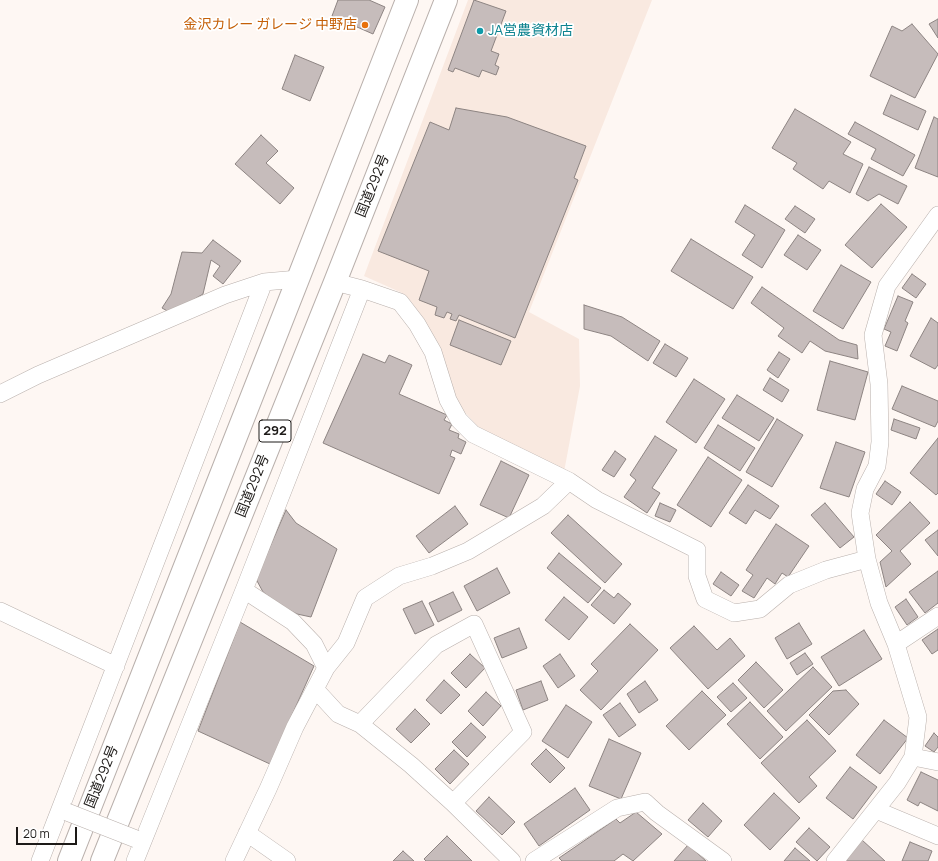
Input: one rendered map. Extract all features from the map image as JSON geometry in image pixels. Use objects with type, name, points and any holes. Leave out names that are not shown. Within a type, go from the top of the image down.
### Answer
[{"type":"highway","name":"国道292号","points":[[69,861],[407,0]]},
{"type":"highway","name":"国道292号","points":[[102,861],[446,0]]},
{"type":"street","points":[[835,861],[898,783],[913,757],[918,717],[896,644],[879,603],[867,559],[860,513],[865,490],[877,466],[880,442],[879,384],[873,335],[887,286],[938,215]]},
{"type":"street","points":[[0,394],[45,372],[225,296],[264,282],[298,279]]},
{"type":"street","points":[[40,861],[63,811],[116,666],[264,282]]},
{"type":"street","points":[[334,282],[362,289],[400,302],[417,324],[433,352],[448,400],[459,420],[473,434],[569,481],[597,500],[697,550],[697,576],[705,599],[734,613],[760,608],[789,585],[826,570],[867,559]]},
{"type":"street","points":[[135,861],[140,840],[244,590],[362,289]]},
{"type":"street","points":[[234,861],[295,727],[326,668],[346,643],[365,598],[399,576],[432,566],[468,551],[543,506],[569,481]]},
{"type":"street","points":[[244,590],[293,622],[314,644],[326,668]]},
{"type":"street","points":[[0,611],[116,666]]},
{"type":"street","points":[[896,644],[938,616]]},
{"type":"street","points":[[360,724],[436,645],[474,624],[523,732],[453,803]]},
{"type":"street","points":[[315,689],[338,714],[360,724],[411,765],[453,803],[512,861]]},
{"type":"street","points":[[913,757],[938,762]]},
{"type":"street","points":[[534,861],[617,808],[645,802],[657,813],[723,861]]},
{"type":"street","points":[[876,810],[938,836]]},
{"type":"street","points":[[63,811],[140,840]]},
{"type":"street","points":[[247,833],[287,861]]},
{"type":"shaded area","points":[[468,0],[652,0],[529,312],[579,339],[580,386],[564,472],[482,431],[462,409],[456,398],[436,341],[412,303],[400,292],[364,276]]},
{"type":"building","name":"金沢カレー ガレージ 中野店","points":[[338,0],[369,0],[385,7],[373,34],[332,16]]},
{"type":"building","name":"JA営農資材店","points":[[474,0],[506,11],[491,51],[499,54],[495,65],[499,67],[496,75],[482,70],[479,77],[455,68],[453,72],[448,70]]},
{"type":"building","points":[[938,19],[938,38],[929,24]]},
{"type":"building","points":[[912,24],[938,54],[915,98],[870,76],[892,26],[902,31]]},
{"type":"building","points":[[295,55],[324,67],[310,101],[282,89]]},
{"type":"building","points":[[891,95],[926,111],[918,130],[883,114]]},
{"type":"building","points":[[456,108],[507,117],[586,146],[574,178],[578,180],[515,338],[459,315],[456,321],[450,319],[452,314],[447,312],[444,318],[435,315],[437,307],[419,300],[429,271],[378,251],[430,122],[449,130]]},
{"type":"building","points":[[795,109],[851,142],[843,154],[863,164],[850,193],[829,181],[823,189],[793,169],[797,163],[772,148]]},
{"type":"building","points":[[934,117],[938,119],[938,177],[915,168]]},
{"type":"building","points":[[855,122],[915,155],[903,176],[871,159],[876,149],[848,134]]},
{"type":"building","points":[[261,135],[278,151],[266,163],[294,188],[280,204],[235,164]]},
{"type":"building","points":[[869,167],[907,186],[898,204],[879,194],[868,201],[856,194]]},
{"type":"building","points":[[881,204],[907,227],[872,268],[845,245]]},
{"type":"building","points":[[745,205],[785,230],[762,268],[742,255],[755,235],[735,222]]},
{"type":"building","points":[[795,206],[815,219],[805,233],[785,219]]},
{"type":"building","points":[[798,235],[821,250],[807,270],[784,255]]},
{"type":"building","points":[[691,239],[753,277],[733,309],[671,271]]},
{"type":"building","points":[[213,240],[241,261],[223,284],[213,276],[220,266],[211,260],[203,294],[171,313],[162,308],[171,294],[182,252],[202,253]]},
{"type":"building","points":[[841,265],[871,282],[843,329],[813,311]]},
{"type":"building","points":[[912,274],[926,284],[916,298],[902,288]]},
{"type":"building","points":[[762,287],[839,340],[857,345],[858,359],[825,351],[810,341],[802,353],[778,336],[784,328],[751,303]]},
{"type":"building","points":[[898,296],[913,302],[905,321],[908,323],[897,351],[885,346],[891,332],[884,329]]},
{"type":"building","points":[[584,305],[622,317],[660,341],[648,361],[611,336],[584,329]]},
{"type":"building","points":[[931,318],[938,323],[938,365],[935,369],[910,356]]},
{"type":"building","points":[[459,320],[511,341],[501,365],[450,345]]},
{"type":"building","points":[[665,344],[688,358],[676,377],[653,363]]},
{"type":"building","points":[[779,352],[790,359],[778,378],[767,370]]},
{"type":"building","points":[[363,354],[385,363],[389,355],[412,365],[399,394],[447,415],[444,420],[452,424],[449,430],[459,434],[458,438],[466,442],[461,454],[452,450],[450,456],[455,458],[439,494],[323,443]]},
{"type":"building","points":[[830,361],[868,372],[855,420],[817,410]]},
{"type":"building","points":[[770,378],[789,390],[782,402],[763,390]]},
{"type":"building","points":[[694,379],[725,399],[696,443],[666,422]]},
{"type":"building","points":[[902,386],[938,401],[938,421],[935,427],[892,409]]},
{"type":"building","points":[[737,395],[774,418],[759,441],[722,418]]},
{"type":"building","points":[[777,419],[803,435],[772,487],[746,472]]},
{"type":"building","points":[[894,419],[920,428],[916,439],[891,430]]},
{"type":"building","points":[[718,425],[755,448],[740,471],[704,448]]},
{"type":"building","points":[[655,436],[677,450],[652,488],[660,493],[647,513],[624,497],[636,480],[630,475]]},
{"type":"building","points":[[938,438],[938,493],[936,495],[910,473]]},
{"type":"building","points":[[836,442],[865,452],[849,497],[820,488]]},
{"type":"building","points":[[615,451],[626,459],[614,477],[602,470]]},
{"type":"building","points":[[708,457],[742,480],[711,527],[677,505]]},
{"type":"building","points":[[501,461],[529,475],[509,518],[480,505]]},
{"type":"building","points":[[885,481],[901,492],[892,505],[876,494]]},
{"type":"building","points":[[748,485],[779,506],[770,519],[755,510],[746,524],[729,513]]},
{"type":"building","points":[[910,502],[930,523],[900,551],[911,564],[886,587],[880,562],[892,551],[876,535]]},
{"type":"building","points":[[660,503],[676,510],[670,522],[655,516]]},
{"type":"building","points":[[825,503],[854,537],[840,548],[811,515]]},
{"type":"building","points":[[455,506],[468,524],[429,553],[416,536]]},
{"type":"building","points":[[286,510],[296,523],[337,549],[311,617],[297,614],[281,606],[263,592],[256,579]]},
{"type":"building","points":[[568,515],[622,564],[605,583],[551,533]]},
{"type":"building","points":[[776,524],[809,546],[788,577],[782,573],[775,584],[767,578],[754,598],[742,591],[753,575],[746,570]]},
{"type":"building","points":[[938,530],[938,556],[925,540]]},
{"type":"building","points":[[559,553],[601,588],[588,603],[547,568]]},
{"type":"building","points":[[497,568],[510,593],[477,611],[464,586]]},
{"type":"building","points":[[938,571],[938,603],[925,613],[909,592]]},
{"type":"building","points":[[721,572],[739,585],[731,596],[713,584]]},
{"type":"building","points":[[604,590],[614,598],[618,593],[631,604],[614,624],[591,605]]},
{"type":"building","points":[[453,592],[462,610],[438,622],[429,603]]},
{"type":"building","points":[[564,597],[588,617],[569,640],[545,620]]},
{"type":"building","points":[[906,599],[918,617],[907,625],[895,607]]},
{"type":"building","points":[[422,601],[434,625],[415,634],[403,609]]},
{"type":"building","points":[[240,622],[314,666],[270,764],[198,731]]},
{"type":"building","points":[[799,623],[812,644],[787,659],[775,638]]},
{"type":"building","points":[[630,624],[658,650],[601,710],[580,690],[598,671],[591,664]]},
{"type":"building","points":[[694,626],[717,650],[730,638],[745,656],[708,689],[670,648]]},
{"type":"building","points":[[519,628],[527,648],[502,658],[494,638]]},
{"type":"building","points":[[938,629],[938,650],[932,654],[922,640]]},
{"type":"building","points":[[864,630],[882,659],[839,686],[821,657]]},
{"type":"building","points":[[805,653],[813,664],[797,675],[790,663]]},
{"type":"building","points":[[470,654],[485,668],[466,688],[451,673]]},
{"type":"building","points":[[560,654],[575,676],[558,688],[543,666]]},
{"type":"building","points":[[756,662],[783,690],[764,708],[738,680]]},
{"type":"building","points":[[813,667],[832,687],[786,731],[767,711]]},
{"type":"building","points":[[444,680],[460,695],[441,714],[426,700]]},
{"type":"building","points":[[541,681],[548,700],[523,710],[516,690]]},
{"type":"building","points":[[645,681],[658,700],[639,713],[627,694]]},
{"type":"building","points":[[733,683],[747,698],[731,712],[717,697]]},
{"type":"building","points":[[846,690],[859,704],[829,735],[809,715],[833,691]]},
{"type":"building","points":[[702,691],[726,715],[689,750],[666,726]]},
{"type":"building","points":[[486,692],[501,706],[483,726],[468,711]]},
{"type":"building","points":[[750,702],[783,737],[760,759],[727,724]]},
{"type":"building","points":[[620,703],[636,725],[619,737],[603,715]]},
{"type":"building","points":[[566,705],[592,722],[568,758],[542,741]]},
{"type":"building","points":[[415,709],[430,724],[411,743],[396,729]]},
{"type":"building","points":[[807,720],[836,751],[809,777],[817,786],[799,803],[761,763]]},
{"type":"building","points":[[884,720],[908,738],[880,774],[856,755]]},
{"type":"building","points":[[471,723],[486,737],[467,757],[452,742]]},
{"type":"building","points":[[934,733],[938,737],[938,747],[934,752],[925,746]]},
{"type":"building","points":[[609,739],[641,753],[621,799],[589,786]]},
{"type":"building","points":[[546,749],[565,768],[550,783],[531,764]]},
{"type":"building","points":[[454,750],[469,764],[450,784],[435,769]]},
{"type":"building","points":[[850,767],[877,787],[853,819],[826,798]]},
{"type":"building","points":[[921,772],[938,780],[938,811],[920,802],[918,806],[907,800]]},
{"type":"building","points":[[575,788],[590,810],[539,846],[524,824]]},
{"type":"building","points":[[774,793],[800,818],[770,850],[744,825]]},
{"type":"building","points":[[489,797],[515,822],[502,835],[476,811]]},
{"type":"building","points":[[703,803],[722,821],[708,837],[688,820]]},
{"type":"building","points":[[636,812],[662,834],[633,861],[623,854],[614,861],[562,861],[559,858],[616,819],[620,823]]},
{"type":"building","points":[[809,828],[830,847],[817,861],[796,842]]},
{"type":"building","points":[[447,836],[472,861],[426,861],[424,859]]},
{"type":"building","points":[[862,840],[885,861],[843,861]]},
{"type":"building","points":[[910,842],[932,851],[928,861],[902,861]]},
{"type":"building","points":[[688,845],[706,861],[674,861]]},
{"type":"building","points":[[795,848],[810,861],[784,861]]},
{"type":"building","points":[[403,851],[414,861],[393,861]]},
{"type":"place","name":"金沢カレー ガレージ 中野店","points":[[365,25]]},
{"type":"place","name":"JA営農資材店","points":[[480,31]]}]
